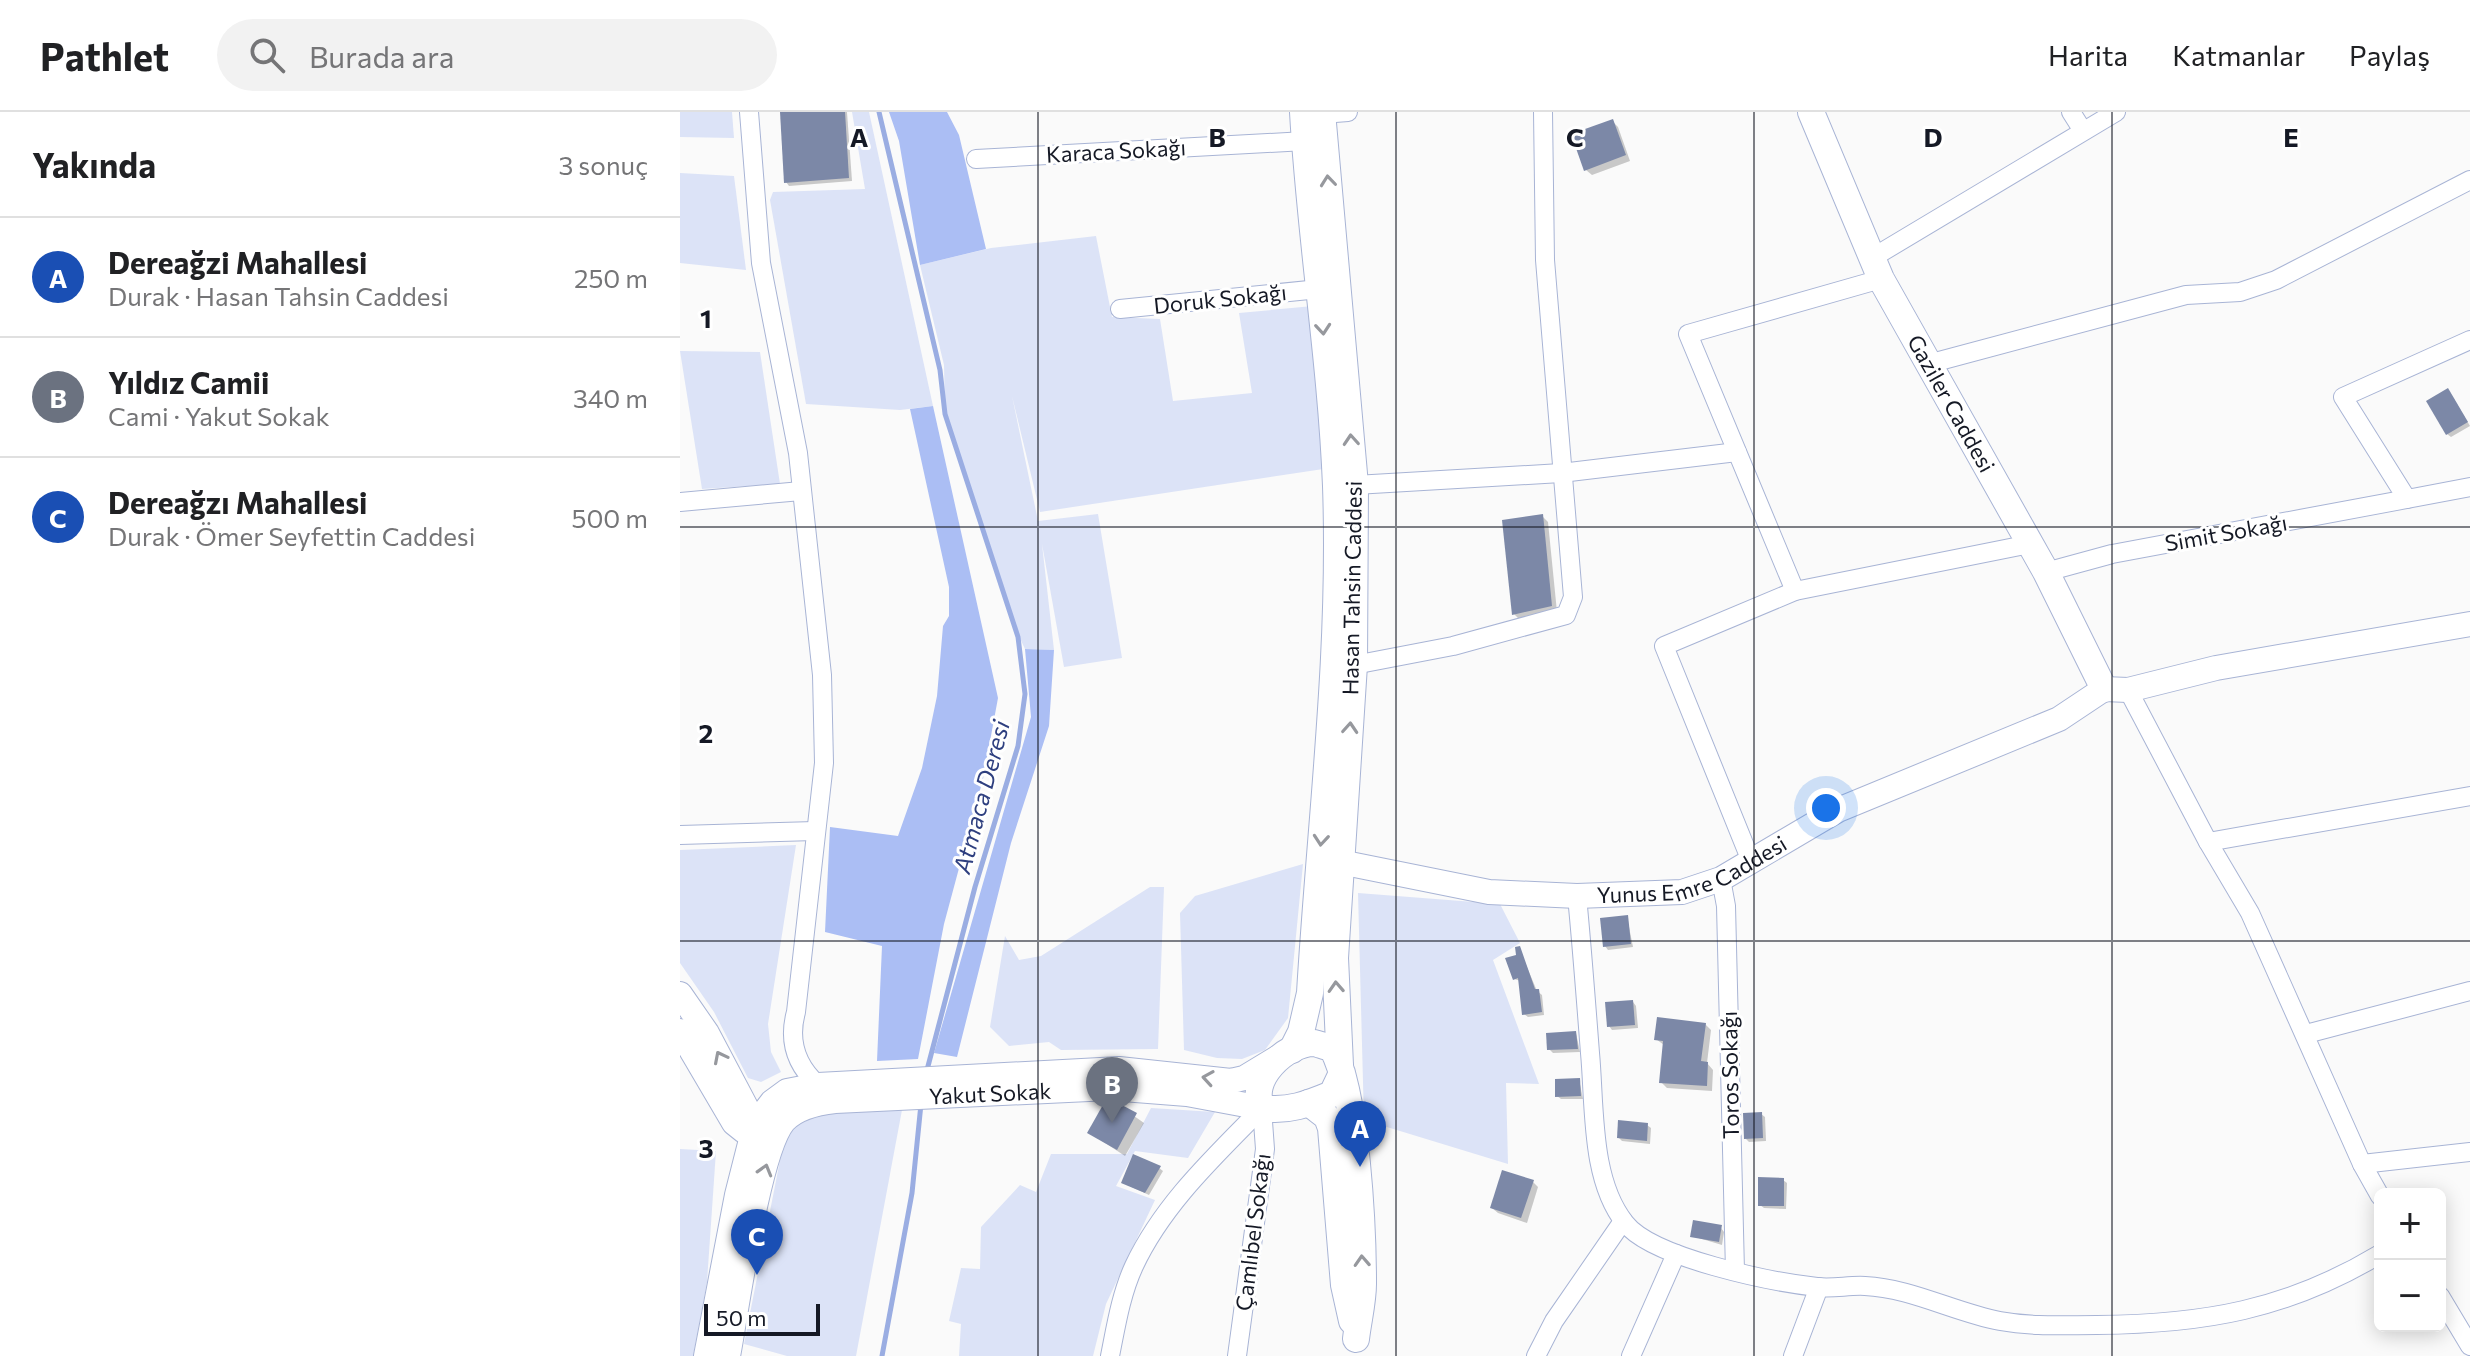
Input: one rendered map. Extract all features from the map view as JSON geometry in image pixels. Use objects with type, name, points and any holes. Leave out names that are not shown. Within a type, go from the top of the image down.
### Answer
[{"type":"main road","name":"Hasan Tahsin Caddesi","points":[[1286,1053],[1301,1032],[1310,993],[1335,670],[1336,484],[1305,141],[1324,112]]},
{"type":"main road","name":"Hasan Tahsin Caddesi","points":[[1324,112],[1355,485],[1354,665],[1335,958],[1341,1069],[1357,1167],[1364,1287],[1356,1347]]},
{"type":"main road","name":"Gaziler Caddesi","points":[[1811,112],[1876,268],[2030,544],[2116,689]]},
{"type":"main road","points":[[1315,1043],[1332,1048],[1341,1069],[1332,1094],[1279,1111],[1262,1108],[1259,1102],[1262,1079],[1286,1053],[1315,1043]]},
{"type":"main road","name":"Hasan Tahsin Caddesi","points":[[1309,1103],[1327,1117],[1331,1128],[1344,1285],[1356,1347]]},
{"type":"street","points":[[749,112],[761,263],[787,390],[822,675],[824,763],[791,1029],[795,1054],[818,1085]]},
{"type":"street","points":[[1354,665],[1453,646],[1566,615],[1573,597],[1545,260],[1543,112]]},
{"type":"street","points":[[2071,112],[2083,131]]},
{"type":"street","points":[[1795,591],[1688,334],[1876,268],[2116,112]]},
{"type":"street","name":"Karaca Sokağı","points":[[976,159],[1305,141]]},
{"type":"street","points":[[1928,364],[2186,295],[2240,292],[2276,280],[2470,180]]},
{"type":"street","name":"Doruk Sokağı","points":[[1120,309],[1319,289]]},
{"type":"street","points":[[2407,499],[2343,397],[2470,340]]},
{"type":"street","points":[[1355,485],[1561,473],[1737,452]]},
{"type":"street","name":"Simit Sokağı","points":[[2046,572],[2112,554],[2470,487]]},
{"type":"street","points":[[680,502],[801,491]]},
{"type":"street","points":[[1751,861],[1664,646],[1795,591],[2030,544]]},
{"type":"street","name":"Yunus Emre Caddesi","points":[[1340,862],[1489,892],[1577,896],[1682,892],[1721,879],[1838,810],[2059,719],[2116,689],[2216,668],[2470,624]]},
{"type":"street","points":[[2116,689],[2250,913],[2376,1188]]},
{"type":"street","points":[[2208,842],[2470,796]]},
{"type":"street","points":[[680,835],[815,831]]},
{"type":"street","name":"Toros Sokağı","points":[[1721,879],[1726,906],[1735,1271]]},
{"type":"street","points":[[1577,896],[1598,1144],[1607,1186],[1623,1221],[1637,1236],[1676,1254],[1735,1271],[1819,1287],[1868,1286],[1997,1320],[2038,1327],[2208,1320],[2243,1312],[2353,1270],[2374,1258]]},
{"type":"street","points":[[2306,1034],[2470,991]]},
{"type":"street","points":[[680,994],[707,1033],[762,1131],[763,1172],[728,1356]]},
{"type":"street","points":[[680,1031],[734,1123],[762,1131]]},
{"type":"street","name":"Yakut Sokak","points":[[762,1131],[819,1103],[924,1088],[1119,1069],[1231,1081],[1244,1078],[1286,1053]]},
{"type":"street","points":[[706,1356],[737,1195],[772,1102],[787,1091],[818,1085],[924,1088]]},
{"type":"street","name":"Yakut Sokak","points":[[924,1088],[1110,1088],[1187,1094],[1262,1108]]},
{"type":"street","points":[[719,1102],[731,1133],[737,1195]]},
{"type":"street","points":[[1110,1356],[1134,1267],[1161,1221],[1201,1171],[1262,1108]]},
{"type":"street","name":"Çamlıbel Sokağı","points":[[1237,1356],[1265,1149],[1262,1108]]},
{"type":"street","points":[[2362,1164],[2470,1152]]},
{"type":"street","points":[[1536,1356],[1554,1321],[1623,1221]]},
{"type":"street","points":[[1631,1356],[1676,1254]]},
{"type":"street","points":[[1793,1356],[1819,1287]]},
{"type":"street","points":[[2446,1306],[2470,1346]]},
{"type":"shaded area","points":[[680,112],[732,112],[734,138],[680,137]]},
{"type":"shaded area","points":[[852,112],[869,112],[933,406],[900,410],[806,404],[770,200],[773,192],[865,189]]},
{"type":"shaded area","points":[[889,112],[947,112],[959,135],[986,249],[920,265],[899,141]]},
{"type":"shaded area","points":[[680,173],[734,176],[746,270],[680,263]]},
{"type":"shaded area","points":[[1096,236],[1112,317],[1160,319],[1173,401],[1252,393],[1239,313],[1313,306],[1330,468],[1040,512],[1012,396],[1038,521],[1098,514],[1122,658],[1064,667],[1042,544],[1054,650],[1025,649],[1016,630],[945,414],[944,365],[920,265],[991,248]]},
{"type":"shaded area","points":[[680,351],[760,352],[780,484],[702,489]]},
{"type":"shaded area","points":[[933,406],[998,698],[983,779],[944,924],[918,1059],[877,1061],[882,946],[825,932],[830,827],[898,836],[922,768],[937,696],[943,626],[949,616],[949,587],[910,409]]},
{"type":"shaded area","points":[[1025,649],[1054,650],[1049,726],[1011,843],[957,1057],[934,1053],[1031,717]]},
{"type":"shaded area","points":[[796,845],[768,1024],[771,1052],[781,1072],[761,1082],[748,1078],[714,1012],[680,963],[680,850]]},
{"type":"shaded area","points":[[1303,864],[1288,1018],[1265,1050],[1242,1059],[1217,1058],[1184,1050],[1180,913],[1195,896]]},
{"type":"shaded area","points":[[1150,887],[1164,887],[1158,1049],[1061,1050],[1049,1042],[1009,1046],[990,1027],[1005,936],[1019,960],[1041,956]]},
{"type":"shaded area","points":[[1358,893],[1500,904],[1520,943],[1493,960],[1539,1084],[1506,1083],[1508,1164],[1364,1120]]},
{"type":"shaded area","points":[[1151,1108],[1215,1112],[1188,1158],[1135,1151],[1116,1186],[1155,1200],[1106,1304],[1093,1356],[959,1356],[961,1324],[949,1321],[961,1268],[980,1269],[981,1227],[1020,1185],[1036,1192],[1051,1154],[1127,1154]]},
{"type":"shaded area","points":[[902,1110],[856,1356],[787,1356],[744,1344],[782,1150],[792,1127],[814,1113]]},
{"type":"shaded area","points":[[680,1149],[716,1151],[707,1282],[693,1356],[680,1356]]},
{"type":"building","points":[[780,112],[845,112],[849,178],[784,183]]},
{"type":"building","points":[[1613,119],[1626,155],[1584,171],[1571,134]]},
{"type":"building","points":[[2448,388],[2468,422],[2446,435],[2426,401]]},
{"type":"building","points":[[1543,514],[1552,606],[1512,615],[1502,520]]},
{"type":"building","points":[[1628,915],[1631,944],[1603,947],[1600,918]]},
{"type":"building","points":[[1520,946],[1535,989],[1539,989],[1542,1012],[1522,1015],[1518,978],[1513,980],[1505,958],[1516,955],[1515,947]]},
{"type":"building","points":[[1633,1000],[1635,1025],[1607,1027],[1605,1002]]},
{"type":"building","points":[[1657,1017],[1706,1023],[1701,1061],[1708,1062],[1707,1086],[1659,1083],[1663,1041],[1654,1040]]},
{"type":"building","points":[[1576,1031],[1578,1049],[1547,1050],[1546,1033]]},
{"type":"building","points":[[1580,1078],[1581,1096],[1555,1097],[1555,1079]]},
{"type":"building","points":[[1104,1103],[1120,1104],[1137,1113],[1117,1150],[1087,1133]]},
{"type":"building","points":[[1762,1112],[1763,1138],[1744,1139],[1743,1113]]},
{"type":"building","points":[[1618,1120],[1648,1123],[1647,1141],[1617,1138]]},
{"type":"building","points":[[1133,1154],[1161,1166],[1145,1193],[1121,1183]]},
{"type":"building","points":[[1502,1170],[1534,1180],[1521,1218],[1490,1208]]},
{"type":"building","points":[[1758,1177],[1784,1178],[1784,1206],[1758,1206]]},
{"type":"building","points":[[1693,1220],[1722,1225],[1719,1242],[1690,1237]]},
{"type":"waterway","name":"Atmaca Deresi","points":[[879,112],[940,370],[945,414],[1018,637],[1025,694],[1018,746],[975,887],[927,1070]]},
{"type":"waterway","name":"Atmaca Deresi","points":[[882,1356],[912,1193],[921,1104]]},
{"type":"place","name":"Yıldız Camii","points":[[1112,1123]]},
{"type":"place","name":"Dereağzi Mahallesi","points":[[1360,1167]]},
{"type":"place","name":"Dereağzı Mahallesi","points":[[757,1275]]}]
